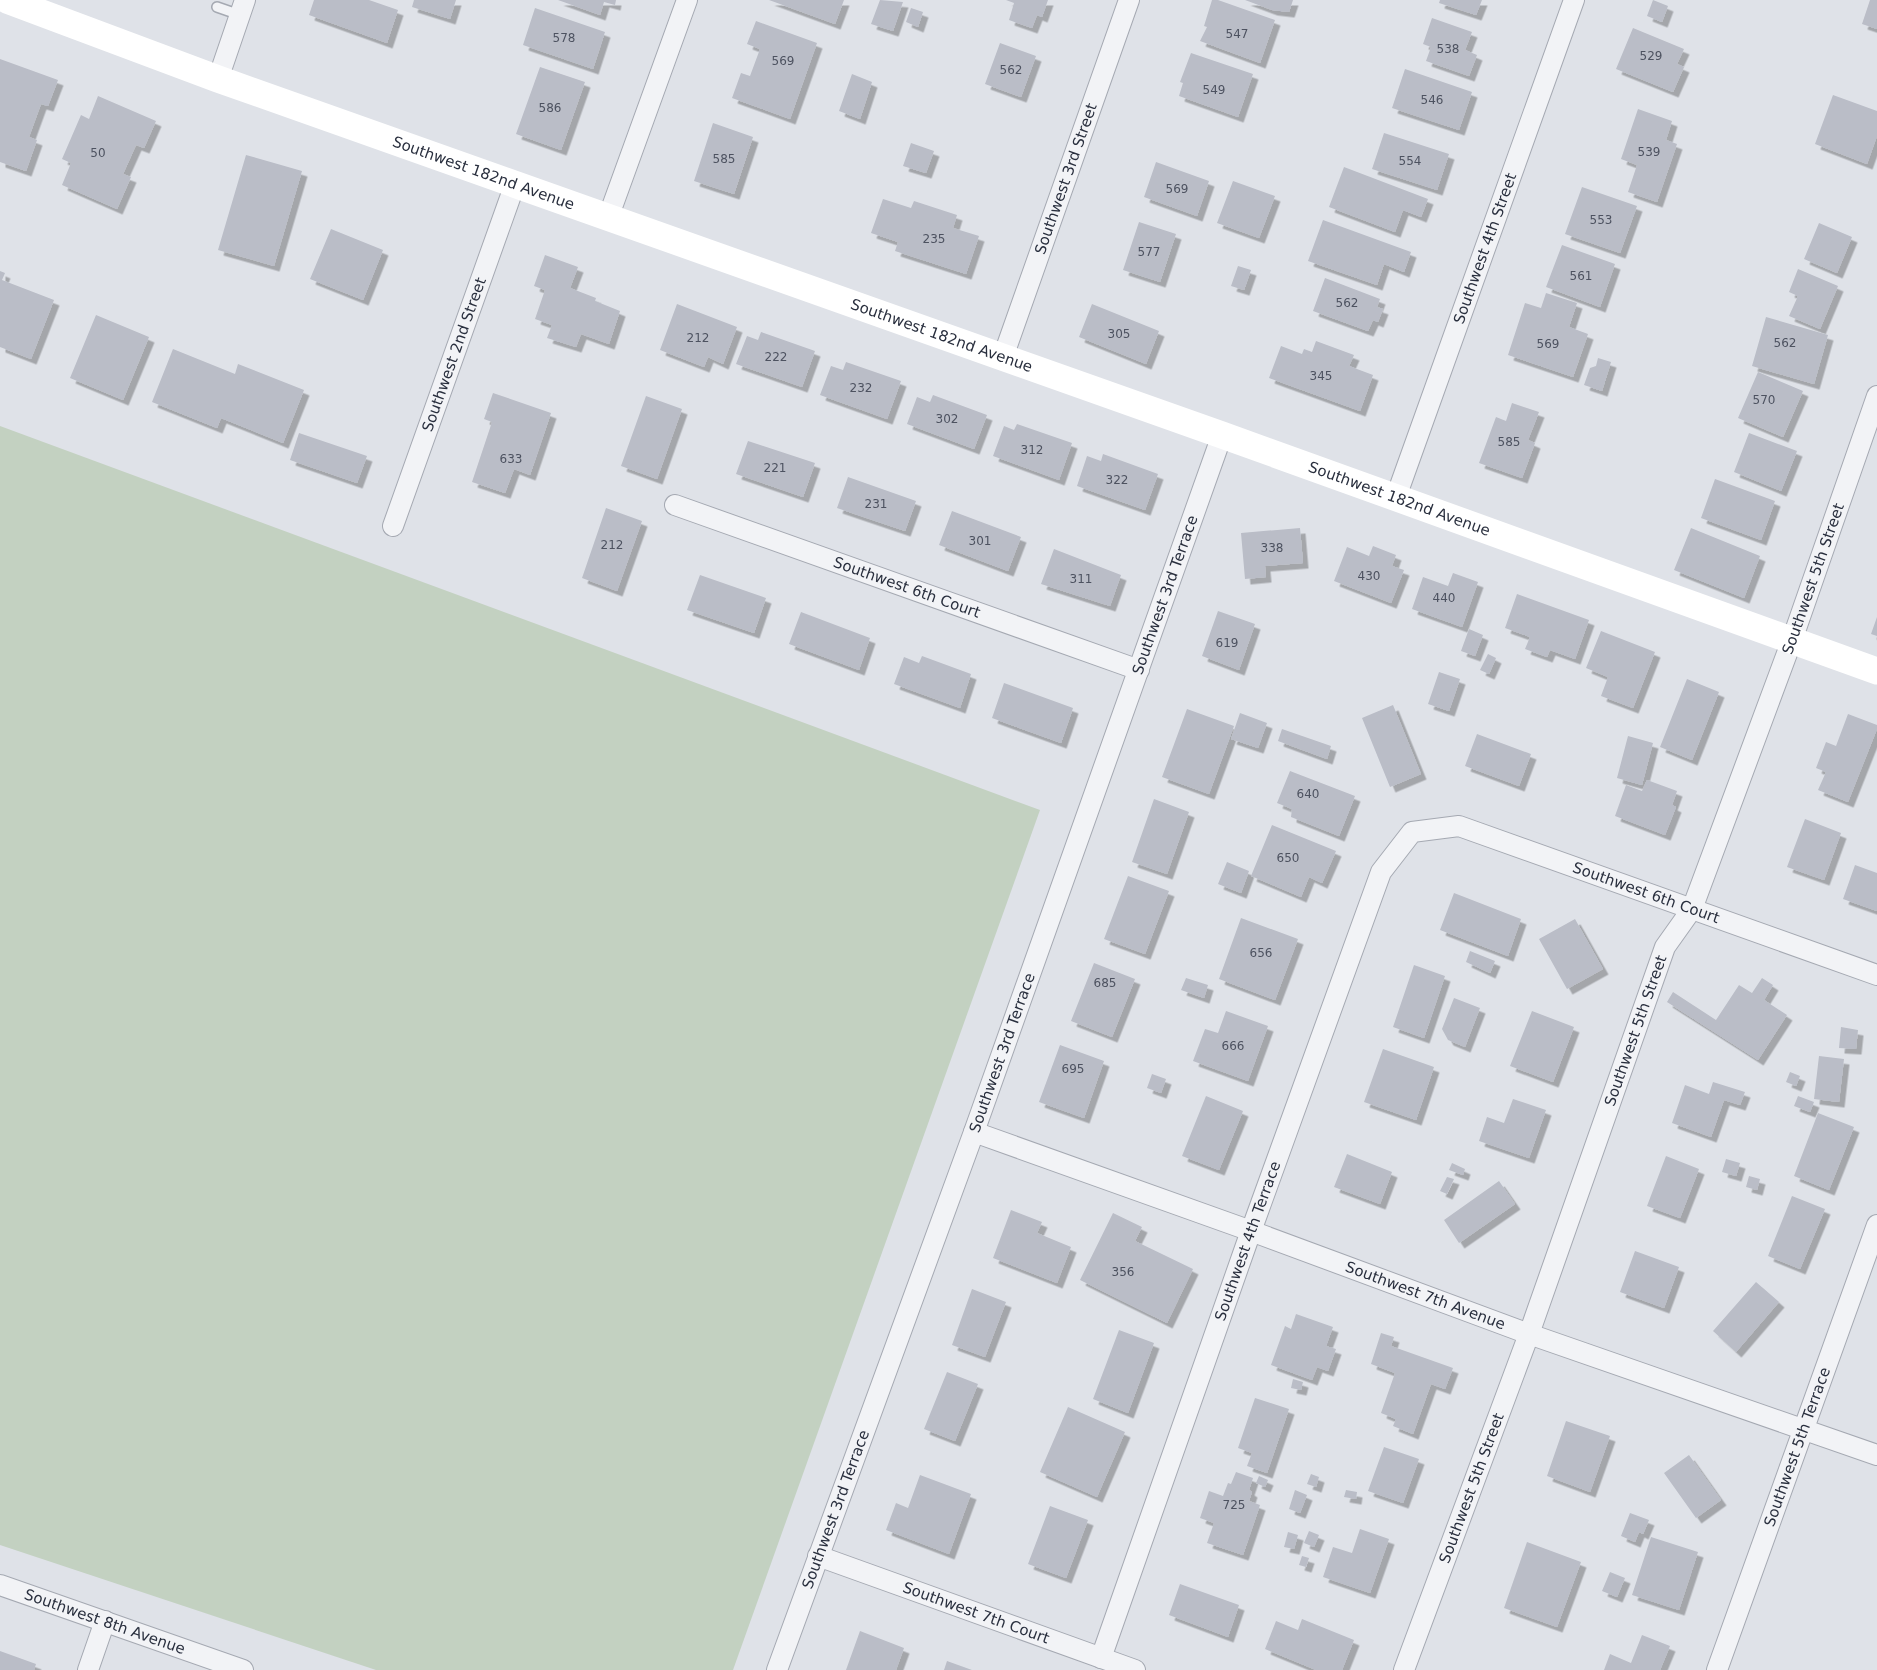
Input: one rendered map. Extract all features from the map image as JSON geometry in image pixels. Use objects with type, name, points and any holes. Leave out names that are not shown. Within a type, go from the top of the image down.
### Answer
[{"type":"street","name":"Southwest 182nd Avenue","points":[[7,0],[218,79],[1396,497],[1877,671]]},
{"type":"street","points":[[608,218],[687,0]]},
{"type":"street","name":"Southwest 3rd Street","points":[[1003,357],[1129,0]]},
{"type":"street","name":"Southwest 4th Street","points":[[1396,497],[1574,0]]},
{"type":"street","points":[[218,79],[243,7]]},
{"type":"street","name":"Southwest 2nd Street","points":[[393,526],[515,184]]},
{"type":"street","name":"Southwest 5th Street","points":[[1404,1670],[1529,1334],[1665,947],[1692,909],[1792,640],[1877,396]]},
{"type":"street","name":"Southwest 3rd Terrace","points":[[777,1670],[974,1132],[1222,435]]},
{"type":"street","name":"Southwest 6th Court","points":[[675,505],[1139,670]]},
{"type":"street","name":"Southwest 6th Court","points":[[1412,832],[1459,826],[1877,975]]},
{"type":"street","name":"Southwest 4th Terrace","points":[[1101,1658],[1251,1231],[1381,872],[1412,832]]},
{"type":"street","name":"Southwest 7th Avenue","points":[[974,1132],[1529,1334],[1877,1455]]},
{"type":"street","name":"Southwest 5th Terrace","points":[[1717,1670],[1877,1225]]},
{"type":"street","name":"Southwest 7th Court","points":[[818,1556],[1135,1670]]},
{"type":"street","name":"Southwest 8th Avenue","points":[[0,1585],[243,1670]]},
{"type":"street","points":[[88,1670],[105,1621]]},
{"type":"lane","points":[[217,7],[243,7]]},
{"type":"green space","points":[[0,426],[1040,810],[733,1670],[376,1670],[0,1545]]},
{"type":"building","points":[[314,0],[369,0],[398,10],[387,43],[309,15]]},
{"type":"building","points":[[414,0],[456,0],[450,19],[412,7]]},
{"type":"building","points":[[558,0],[616,0],[615,5],[604,2],[600,15]]},
{"type":"building","points":[[769,0],[844,0],[835,24]]},
{"type":"building","points":[[880,0],[903,2],[893,31],[871,24]]},
{"type":"building","points":[[1006,0],[1048,0],[1042,17],[1037,15],[1032,28],[1009,20],[1014,3]]},
{"type":"building","points":[[1212,0],[1218,0],[1275,20],[1260,63],[1200,41],[1207,27],[1204,26]]},
{"type":"building","points":[[1245,0],[1293,0],[1289,12],[1272,10]]},
{"type":"building","points":[[1440,0],[1482,0],[1476,15],[1439,3]]},
{"type":"building","points":[[1653,0],[1668,6],[1662,22],[1647,16]]},
{"type":"building","points":[[1870,0],[1877,0],[1877,29],[1862,24]]},
{"type":"building","points":[[535,8],[605,32],[593,69],[523,45]]},
{"type":"building","points":[[911,8],[923,12],[918,27],[906,22]]},
{"type":"building","points":[[1432,18],[1472,32],[1465,50],[1477,55],[1469,76],[1426,61],[1431,47],[1423,44]]},
{"type":"building","points":[[756,21],[817,43],[790,119],[732,98],[741,73],[750,76],[760,49],[747,44]]},
{"type":"building","points":[[1633,28],[1684,49],[1677,64],[1684,67],[1673,92],[1616,69]]},
{"type":"building","points":[[1000,43],[1036,56],[1021,97],[985,84]]},
{"type":"building","points":[[1191,53],[1253,74],[1238,117],[1179,96],[1183,83],[1180,82]]},
{"type":"building","points":[[0,59],[58,80],[48,106],[41,104],[29,137],[37,140],[26,171],[0,162]]},
{"type":"building","points":[[540,67],[585,82],[561,150],[516,134]]},
{"type":"building","points":[[1405,69],[1472,92],[1459,130],[1392,108]]},
{"type":"building","points":[[852,74],[872,82],[860,119],[839,111]]},
{"type":"building","points":[[1833,95],[1877,111],[1877,136],[1867,164],[1815,144]]},
{"type":"building","points":[[98,96],[156,121],[144,148],[136,145],[123,174],[131,177],[117,209],[62,185],[71,163],[62,159],[81,115],[89,119]]},
{"type":"building","points":[[1638,109],[1672,121],[1666,140],[1677,144],[1657,202],[1628,192],[1637,165],[1621,159]]},
{"type":"building","points":[[713,123],[753,137],[734,194],[694,181]]},
{"type":"building","points":[[1384,133],[1449,154],[1437,190],[1372,169]]},
{"type":"building","points":[[911,143],[934,151],[926,173],[903,166]]},
{"type":"building","points":[[246,155],[302,171],[274,266],[218,250]]},
{"type":"building","points":[[1156,162],[1209,181],[1197,216],[1144,197]]},
{"type":"building","points":[[1344,167],[1428,199],[1421,217],[1403,210],[1395,232],[1329,207]]},
{"type":"building","points":[[1233,181],[1275,196],[1259,238],[1217,223]]},
{"type":"building","points":[[1582,187],[1637,206],[1620,253],[1565,234]]},
{"type":"building","points":[[883,199],[911,208],[914,201],[957,215],[953,228],[979,236],[966,274],[895,251],[898,242],[871,233]]},
{"type":"building","points":[[1323,220],[1411,252],[1404,272],[1384,264],[1377,285],[1308,261]]},
{"type":"building","points":[[1139,222],[1176,234],[1160,282],[1123,270]]},
{"type":"building","points":[[1819,223],[1852,237],[1837,273],[1804,259]]},
{"type":"building","points":[[331,229],[383,250],[363,300],[310,279]]},
{"type":"building","points":[[1562,245],[1615,264],[1600,307],[1546,287]]},
{"type":"building","points":[[545,255],[578,267],[570,288],[620,311],[609,344],[581,334],[576,347],[547,338],[552,325],[535,319],[545,290],[534,286]]},
{"type":"building","points":[[1238,266],[1251,270],[1244,290],[1231,286]]},
{"type":"building","points":[[1798,269],[1838,286],[1820,329],[1789,316],[1798,296],[1789,292]]},
{"type":"building","points":[[0,271],[5,273],[2,280],[54,300],[31,359],[0,347]]},
{"type":"building","points":[[1325,278],[1380,299],[1377,307],[1383,309],[1378,322],[1373,320],[1368,331],[1313,311]]},
{"type":"building","points":[[1546,293],[1577,303],[1569,327],[1588,334],[1573,377],[1508,355],[1525,303],[1541,308]]},
{"type":"building","points":[[677,304],[737,327],[723,364],[708,357],[704,367],[660,350]]},
{"type":"building","points":[[1092,304],[1159,331],[1146,364],[1079,337]]},
{"type":"building","points":[[96,315],[149,337],[123,400],[70,378]]},
{"type":"building","points":[[1766,317],[1828,335],[1814,384],[1752,366]]},
{"type":"building","points":[[761,332],[815,351],[802,387],[736,364],[747,336],[758,340]]},
{"type":"building","points":[[1316,341],[1354,355],[1349,366],[1373,375],[1360,411],[1269,378],[1281,346],[1302,354],[1304,349],[1312,352]]},
{"type":"building","points":[[173,349],[235,374],[238,364],[304,390],[283,443],[221,418],[217,428],[152,402]]},
{"type":"building","points":[[1598,358],[1611,362],[1602,391],[1584,385],[1590,368],[1596,366]]},
{"type":"building","points":[[846,362],[901,381],[887,419],[820,395],[831,366],[843,370]]},
{"type":"building","points":[[1758,372],[1803,391],[1783,437],[1738,418]]},
{"type":"building","points":[[493,393],[551,413],[530,475],[514,469],[505,493],[472,482],[492,422],[484,419]]},
{"type":"building","points":[[933,395],[987,415],[974,449],[907,424],[917,397],[930,402]]},
{"type":"building","points":[[646,396],[682,409],[657,479],[621,466]]},
{"type":"building","points":[[1512,403],[1539,412],[1528,440],[1535,443],[1522,478],[1479,463],[1496,417],[1506,421]]},
{"type":"building","points":[[1017,424],[1072,443],[1059,480],[993,456],[1004,426],[1014,430]]},
{"type":"building","points":[[299,433],[367,456],[357,483],[290,460]]},
{"type":"building","points":[[1749,433],[1797,451],[1781,491],[1734,472]]},
{"type":"building","points":[[748,441],[815,463],[803,497],[736,474]]},
{"type":"building","points":[[1103,454],[1158,474],[1145,510],[1077,486],[1087,456],[1101,461]]},
{"type":"building","points":[[848,477],[916,501],[905,531],[837,508]]},
{"type":"building","points":[[1715,479],[1775,501],[1761,540],[1701,518]]},
{"type":"building","points":[[606,508],[642,521],[617,591],[582,578]]},
{"type":"building","points":[[952,511],[1021,537],[1008,571],[939,545]]},
{"type":"building","points":[[1300,528],[1303,563],[1265,566],[1266,577],[1245,579],[1241,533]]},
{"type":"building","points":[[1691,528],[1760,556],[1744,598],[1674,570]]},
{"type":"building","points":[[1373,546],[1396,555],[1392,566],[1404,570],[1391,603],[1334,581],[1347,547],[1369,556]]},
{"type":"building","points":[[1054,549],[1121,575],[1110,606],[1041,584]]},
{"type":"building","points":[[1453,573],[1478,582],[1462,627],[1412,609],[1423,577],[1448,586]]},
{"type":"building","points":[[700,575],[766,598],[754,633],[687,610]]},
{"type":"building","points":[[1517,594],[1589,620],[1575,659],[1550,650],[1547,657],[1525,649],[1530,637],[1505,628]]},
{"type":"building","points":[[1218,611],[1255,624],[1239,670],[1202,656]]},
{"type":"building","points":[[801,612],[870,638],[859,670],[789,644]]},
{"type":"building","points":[[1877,617],[1877,636],[1871,634]]},
{"type":"building","points":[[1469,629],[1483,635],[1475,656],[1461,651]]},
{"type":"building","points":[[1601,631],[1655,652],[1633,708],[1601,696],[1608,677],[1586,668]]},
{"type":"building","points":[[1488,654],[1496,658],[1489,674],[1480,670]]},
{"type":"building","points":[[922,656],[971,674],[960,708],[894,684],[904,657],[919,663]]},
{"type":"building","points":[[1439,672],[1460,679],[1449,711],[1428,704]]},
{"type":"building","points":[[1687,679],[1719,692],[1692,760],[1660,747]]},
{"type":"building","points":[[1004,683],[1073,708],[1061,743],[992,718]]},
{"type":"building","points":[[1393,705],[1421,774],[1390,787],[1362,718]]},
{"type":"building","points":[[1187,709],[1234,726],[1209,794],[1162,777]]},
{"type":"building","points":[[1240,713],[1267,723],[1258,748],[1231,739]]},
{"type":"building","points":[[1848,714],[1877,725],[1877,729],[1848,802],[1818,790],[1826,772],[1816,768],[1826,742],[1836,746]]},
{"type":"building","points":[[1282,729],[1331,746],[1327,759],[1278,741]]},
{"type":"building","points":[[1477,734],[1531,754],[1519,786],[1465,766]]},
{"type":"building","points":[[1628,736],[1653,743],[1642,785],[1617,778]]},
{"type":"building","points":[[1290,771],[1355,796],[1339,836],[1291,817],[1292,809],[1277,803]]},
{"type":"building","points":[[1647,780],[1677,791],[1672,805],[1676,807],[1665,835],[1615,816],[1626,785],[1642,791]]},
{"type":"building","points":[[1154,799],[1189,812],[1167,874],[1132,862]]},
{"type":"building","points":[[1805,819],[1841,833],[1824,880],[1787,867]]},
{"type":"building","points":[[1272,825],[1336,851],[1322,883],[1309,877],[1301,897],[1251,876]]},
{"type":"building","points":[[1227,862],[1249,871],[1241,893],[1218,884]]},
{"type":"building","points":[[1855,865],[1877,873],[1877,911],[1843,899]]},
{"type":"building","points":[[1128,876],[1169,891],[1145,954],[1104,939]]},
{"type":"building","points":[[1454,893],[1521,919],[1508,956],[1440,930]]},
{"type":"building","points":[[1241,918],[1298,939],[1275,1000],[1219,979]]},
{"type":"building","points":[[1575,919],[1603,969],[1567,989],[1539,939]]},
{"type":"building","points":[[1470,951],[1495,961],[1490,973],[1466,962]]},
{"type":"building","points":[[1094,963],[1135,979],[1112,1037],[1071,1021]]},
{"type":"building","points":[[1414,965],[1445,976],[1424,1038],[1393,1027]]},
{"type":"building","points":[[1186,978],[1208,985],[1204,998],[1181,990]]},
{"type":"building","points":[[1762,978],[1773,985],[1764,1000],[1787,1015],[1758,1060],[1667,1002],[1673,992],[1716,1020],[1739,985],[1752,993]]},
{"type":"building","points":[[1454,998],[1480,1008],[1465,1047],[1448,1040],[1442,1029]]},
{"type":"building","points":[[1226,1011],[1268,1026],[1248,1081],[1193,1061],[1205,1029],[1218,1033]]},
{"type":"building","points":[[1532,1011],[1574,1027],[1553,1082],[1510,1066]]},
{"type":"building","points":[[1841,1027],[1858,1030],[1856,1049],[1839,1048]]},
{"type":"building","points":[[1060,1045],[1104,1061],[1084,1118],[1039,1102]]},
{"type":"building","points":[[1383,1049],[1434,1067],[1416,1120],[1364,1102]]},
{"type":"building","points":[[1819,1056],[1844,1059],[1839,1102],[1814,1099]]},
{"type":"building","points":[[1790,1072],[1800,1076],[1796,1086],[1786,1082]]},
{"type":"building","points":[[1152,1074],[1166,1079],[1161,1093],[1147,1088]]},
{"type":"building","points":[[1713,1082],[1745,1092],[1740,1105],[1724,1100],[1711,1137],[1672,1123],[1685,1085],[1709,1094]]},
{"type":"building","points":[[1206,1096],[1243,1111],[1219,1170],[1182,1156]]},
{"type":"building","points":[[1798,1096],[1814,1102],[1810,1112],[1794,1106]]},
{"type":"building","points":[[1513,1099],[1546,1110],[1529,1158],[1479,1141],[1487,1117],[1504,1123]]},
{"type":"building","points":[[1818,1113],[1854,1127],[1829,1190],[1794,1176]]},
{"type":"building","points":[[1347,1154],[1392,1172],[1380,1204],[1334,1187]]},
{"type":"building","points":[[1666,1156],[1699,1169],[1680,1218],[1647,1206]]},
{"type":"building","points":[[1726,1159],[1740,1163],[1736,1176],[1722,1172]]},
{"type":"building","points":[[1452,1163],[1465,1169],[1463,1175],[1449,1170]]},
{"type":"building","points":[[1749,1176],[1760,1179],[1757,1190],[1746,1187]]},
{"type":"building","points":[[1447,1177],[1454,1179],[1447,1194],[1440,1191]]},
{"type":"building","points":[[1499,1181],[1515,1204],[1459,1243],[1444,1220]]},
{"type":"building","points":[[1792,1196],[1825,1209],[1800,1269],[1768,1256]]},
{"type":"building","points":[[1011,1210],[1042,1222],[1037,1233],[1071,1247],[1057,1283],[993,1258]]},
{"type":"building","points":[[1113,1213],[1142,1227],[1135,1241],[1193,1269],[1167,1323],[1080,1280]]},
{"type":"building","points":[[1635,1251],[1679,1267],[1664,1308],[1620,1292]]},
{"type":"building","points":[[1756,1282],[1779,1302],[1736,1352],[1713,1331]]},
{"type":"building","points":[[972,1289],[1006,1302],[985,1357],[952,1345]]},
{"type":"building","points":[[1296,1314],[1333,1327],[1326,1346],[1336,1349],[1328,1371],[1317,1367],[1312,1380],[1271,1365],[1285,1326],[1291,1329]]},
{"type":"building","points":[[1119,1330],[1154,1343],[1128,1413],[1093,1399]]},
{"type":"building","points":[[1381,1333],[1394,1337],[1391,1346],[1453,1368],[1445,1389],[1431,1384],[1413,1434],[1393,1426],[1396,1419],[1381,1413],[1395,1373],[1371,1364]]},
{"type":"building","points":[[947,1372],[978,1384],[955,1441],[924,1429]]},
{"type":"building","points":[[1293,1379],[1303,1382],[1301,1390],[1291,1388]]},
{"type":"building","points":[[1255,1398],[1289,1409],[1267,1473],[1247,1466],[1252,1453],[1238,1448]]},
{"type":"building","points":[[1068,1407],[1125,1432],[1097,1497],[1040,1472]]},
{"type":"building","points":[[1566,1421],[1610,1436],[1590,1492],[1547,1476]]},
{"type":"building","points":[[1384,1447],[1419,1459],[1403,1503],[1368,1491]]},
{"type":"building","points":[[1689,1455],[1721,1500],[1696,1518],[1664,1473]]},
{"type":"building","points":[[1236,1472],[1253,1478],[1249,1490],[1252,1492],[1249,1501],[1260,1505],[1243,1555],[1207,1543],[1214,1523],[1200,1518],[1209,1491],[1223,1496]]},
{"type":"building","points":[[1311,1474],[1319,1477],[1316,1487],[1307,1484]]},
{"type":"building","points":[[920,1475],[971,1494],[949,1554],[886,1530],[896,1503],[908,1508]]},
{"type":"building","points":[[1259,1476],[1268,1480],[1265,1487],[1256,1483]]},
{"type":"building","points":[[1295,1490],[1307,1495],[1300,1513],[1289,1509]]},
{"type":"building","points":[[1346,1490],[1357,1492],[1356,1499],[1344,1497]]},
{"type":"building","points":[[1050,1506],[1088,1520],[1066,1578],[1028,1564]]},
{"type":"building","points":[[1630,1513],[1649,1520],[1643,1534],[1639,1532],[1635,1542],[1621,1536]]},
{"type":"building","points":[[1360,1529],[1389,1539],[1370,1593],[1323,1577],[1333,1547],[1352,1553]]},
{"type":"building","points":[[1309,1531],[1319,1535],[1314,1547],[1304,1543]]},
{"type":"building","points":[[1288,1532],[1298,1535],[1294,1549],[1284,1547]]},
{"type":"building","points":[[1651,1537],[1698,1552],[1679,1610],[1632,1595]]},
{"type":"building","points":[[1527,1542],[1581,1562],[1557,1627],[1504,1608]]},
{"type":"building","points":[[1302,1556],[1309,1558],[1306,1567],[1299,1565]]},
{"type":"building","points":[[1610,1572],[1625,1578],[1617,1597],[1602,1591]]},
{"type":"building","points":[[1180,1584],[1239,1605],[1228,1637],[1169,1615]]},
{"type":"building","points":[[1302,1619],[1354,1640],[1342,1670],[1316,1670],[1265,1649],[1276,1621],[1298,1630]]},
{"type":"building","points":[[860,1631],[904,1648],[896,1670],[846,1670]]},
{"type":"building","points":[[1642,1635],[1670,1646],[1660,1670],[1604,1670],[1610,1654],[1631,1663]]},
{"type":"building","points":[[0,1651],[36,1664],[34,1670],[0,1670]]},
{"type":"building","points":[[947,1661],[972,1670],[944,1670]]}]
